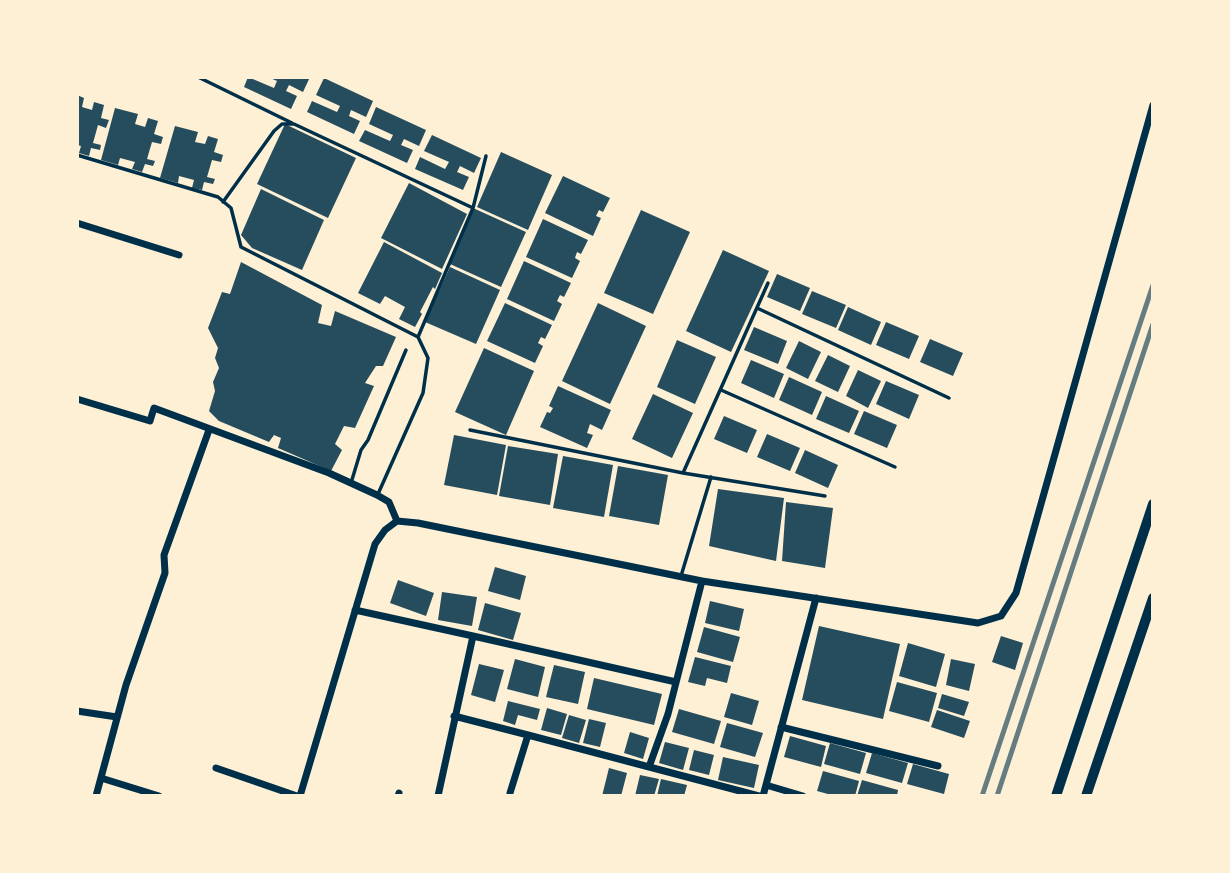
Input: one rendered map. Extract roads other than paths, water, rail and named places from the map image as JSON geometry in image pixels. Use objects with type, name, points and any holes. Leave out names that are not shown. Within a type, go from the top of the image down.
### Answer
[{"type":"main road","points":[[1056,796],[1153,504]]},
{"type":"main road","points":[[1086,796],[1153,598]]},
{"type":"street","points":[[216,768],[298,796],[375,544],[385,530],[397,522],[418,523],[702,581],[978,622],[1000,615],[1016,593],[1153,105]]},
{"type":"street","points":[[77,223],[179,255]]},
{"type":"street","points":[[77,399],[150,421],[154,408],[351,483],[388,502],[397,522]]},
{"type":"street","points":[[96,796],[126,685],[165,573],[163,555],[209,430]]},
{"type":"street","points":[[649,767],[668,714],[702,581]]},
{"type":"street","points":[[454,716],[761,796],[816,598]]},
{"type":"street","points":[[355,610],[677,682]]},
{"type":"street","points":[[438,796],[473,636]]},
{"type":"street","points":[[77,711],[117,717]]},
{"type":"street","points":[[781,727],[938,766]]},
{"type":"street","points":[[510,793],[528,735]]},
{"type":"street","points":[[101,778],[159,796]]},
{"type":"street","points":[[766,785],[803,796]]},
{"type":"lane","points":[[198,77],[473,208]]},
{"type":"lane","points":[[223,202],[274,131],[282,124],[293,124]]},
{"type":"lane","points":[[77,155],[218,197],[230,208],[241,247],[418,337],[428,358],[423,393],[377,495]]},
{"type":"lane","points":[[418,337],[473,208],[486,156]]},
{"type":"lane","points":[[683,473],[768,284]]},
{"type":"lane","points":[[757,308],[949,398]]},
{"type":"lane","points":[[351,483],[361,450],[368,440],[407,350]]},
{"type":"lane","points":[[720,390],[895,467]]},
{"type":"lane","points":[[470,430],[683,473],[825,496]]},
{"type":"lane","points":[[681,577],[711,477]]},
{"type":"railway","points":[[982,796],[1153,285]]},
{"type":"railway","points":[[997,796],[1153,324]]}]
